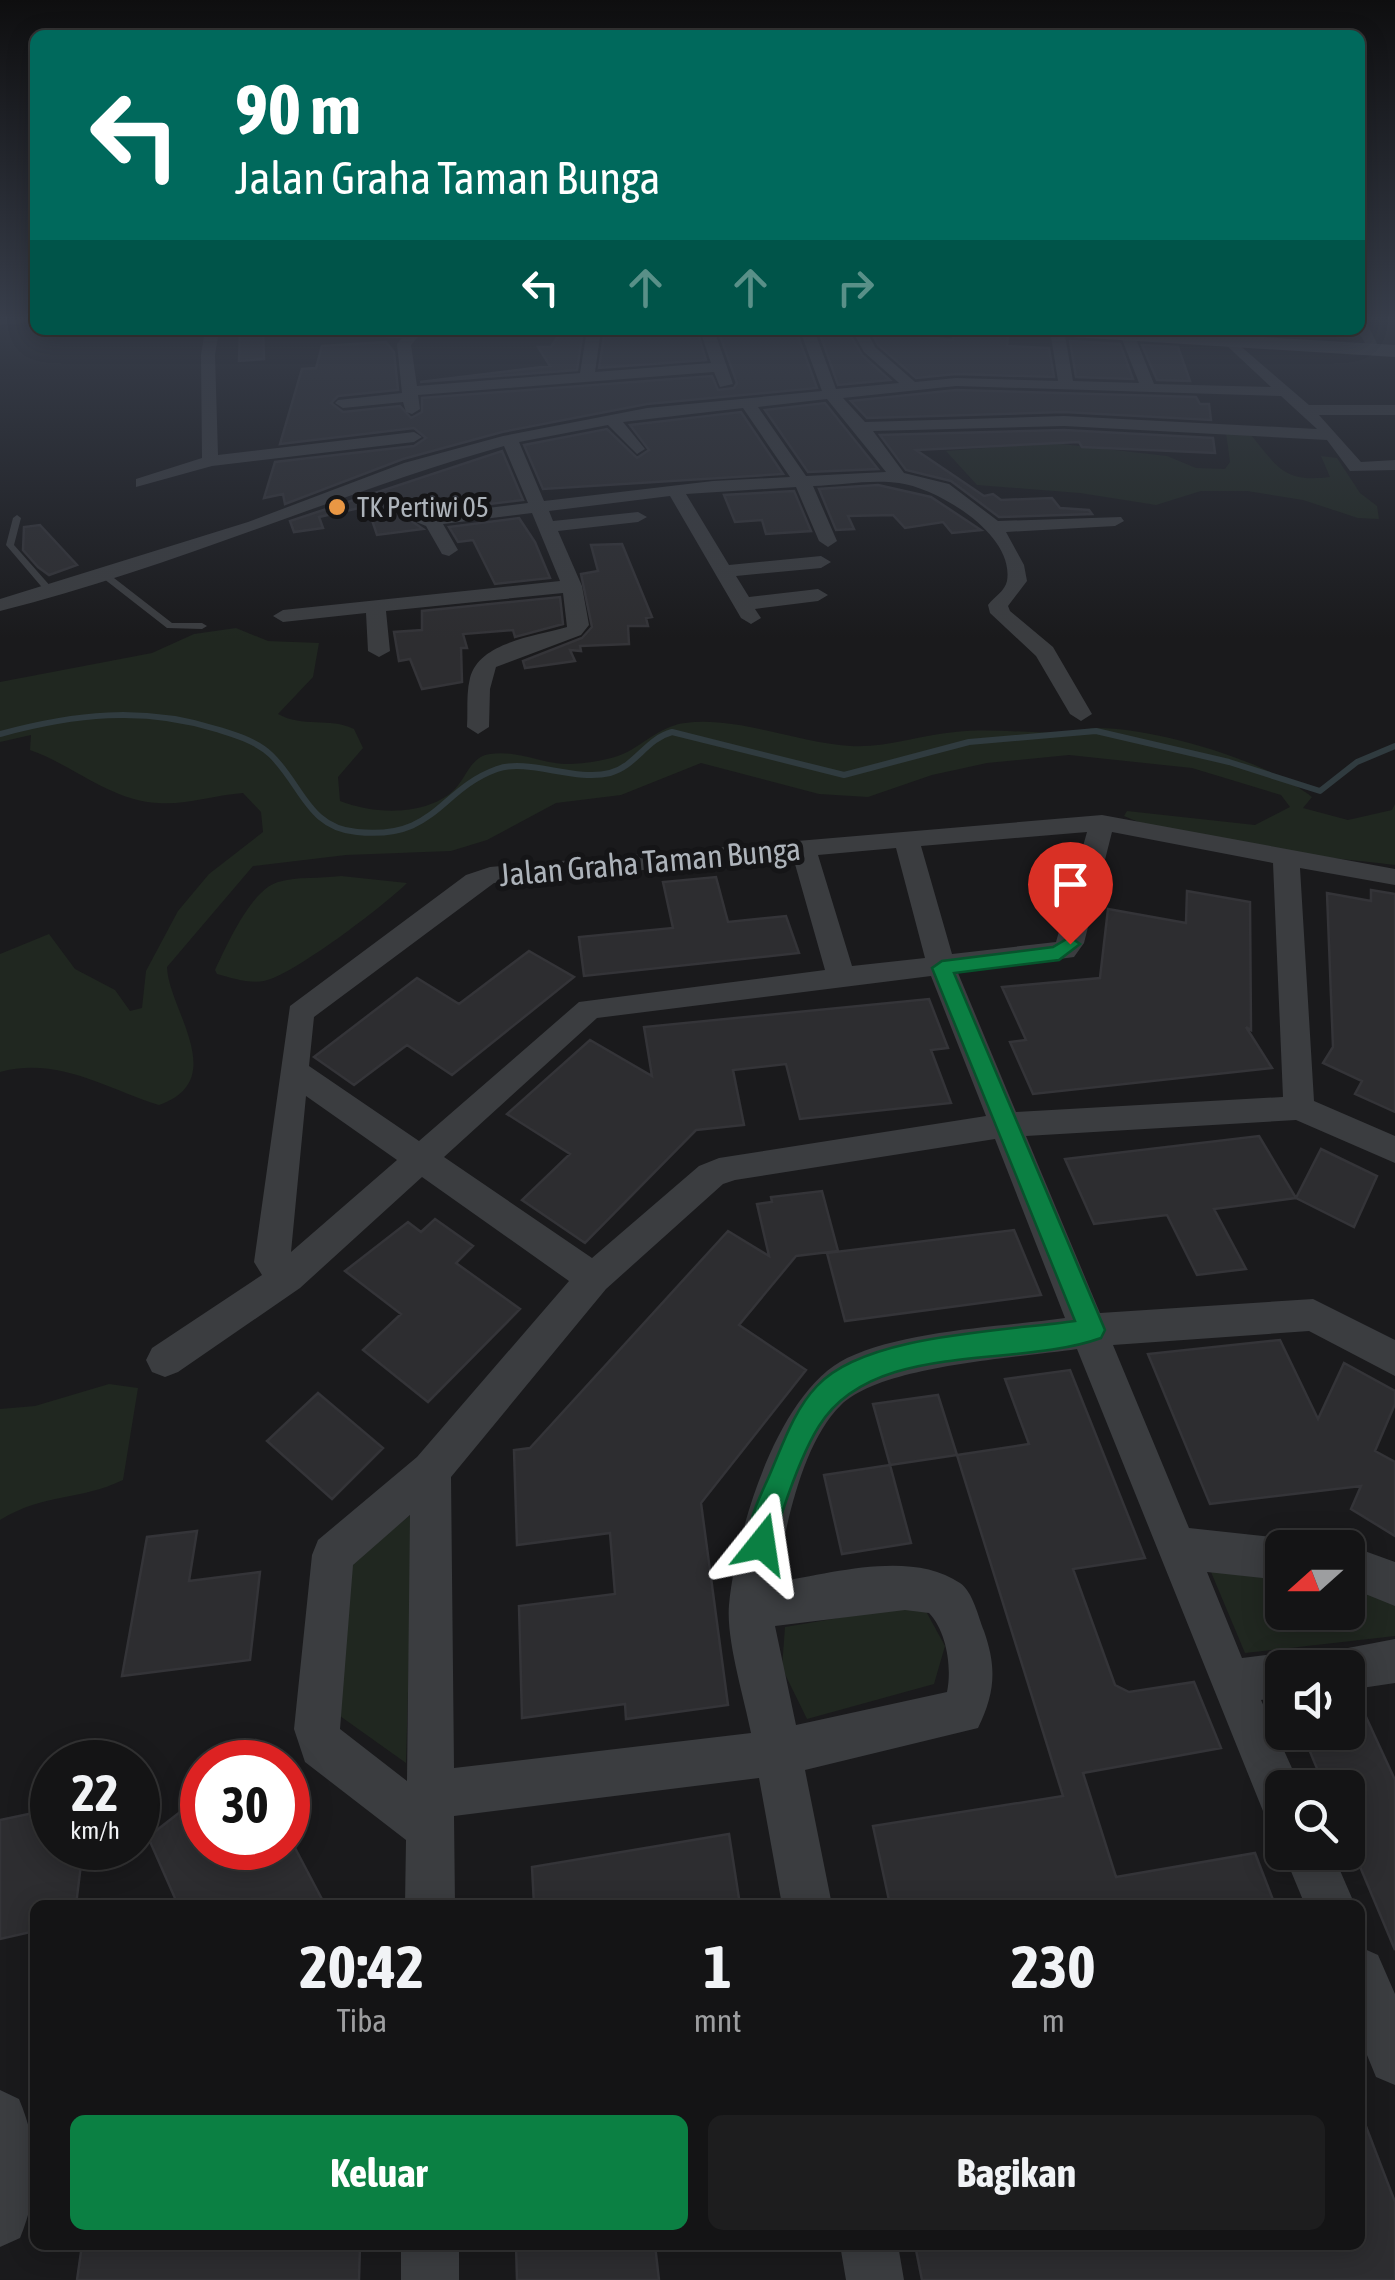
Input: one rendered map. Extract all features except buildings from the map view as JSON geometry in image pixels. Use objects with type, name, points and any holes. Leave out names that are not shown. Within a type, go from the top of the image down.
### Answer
[{"type":"street","points":[[209,425],[210,460]]},
{"type":"street","points":[[410,467],[413,425]]},
{"type":"street","points":[[0,605],[254,526],[410,467],[509,439],[583,425]]},
{"type":"street","points":[[616,425],[636,449]]},
{"type":"street","points":[[757,425],[803,484],[828,541]]},
{"type":"street","points":[[859,427],[914,425]]},
{"type":"street","points":[[1155,425],[1332,434]]},
{"type":"street","points":[[1323,425],[1356,468],[1395,465]]},
{"type":"street","points":[[859,427],[888,458],[897,477]]},
{"type":"street","points":[[142,482],[210,460],[414,437]]},
{"type":"street","points":[[478,728],[479,682],[488,649],[577,630],[572,586],[509,439]]},
{"type":"street","points":[[449,550],[427,521],[675,490],[897,477],[944,488],[994,527],[1012,559],[1016,578],[1016,587],[1000,601],[1000,613],[1045,652],[1081,714]]},
{"type":"street","points":[[670,514],[675,490]]},
{"type":"street","points":[[547,527],[670,514]]},
{"type":"street","points":[[670,514],[723,572],[747,611],[818,595]]},
{"type":"street","points":[[994,527],[1115,521]]},
{"type":"street","points":[[723,572],[821,562]]},
{"type":"street","points":[[283,616],[572,586]]},
{"type":"street","points":[[376,606],[379,651]]},
{"type":"street","points":[[165,1360],[286,1277],[418,1156],[589,1009],[1059,953],[1067,948],[1102,822]]},
{"type":"street","name":"Jalan Graha Taman Bunga","points":[[286,1277],[275,1269],[272,1251],[300,1014],[482,878],[1102,822],[1395,878]]},
{"type":"street","points":[[906,839],[942,968],[1092,1330],[1230,1682],[1269,1770]]},
{"type":"street","points":[[803,848],[842,979]]},
{"type":"street","points":[[1286,859],[1299,1108]]},
{"type":"street","points":[[293,1071],[593,1278]]},
{"type":"street","points":[[750,1608],[905,1589],[944,1597],[952,1606],[973,1677],[962,1712],[776,1753],[430,1812],[327,1754],[317,1729],[333,1555],[431,1471],[593,1278],[711,1175],[732,1167],[1006,1125],[1299,1108],[1395,1150]]},
{"type":"street","points":[[805,1900],[750,1608],[768,1512],[808,1420],[828,1393],[858,1372],[907,1358],[1092,1330],[1313,1315],[1395,1360]]},
{"type":"street","points":[[430,1900],[431,1471]]},
{"type":"street","points":[[1178,1548],[1265,1557]]},
{"type":"street","points":[[1365,1569],[1395,1585]]},
{"type":"street","points":[[1365,1665],[1395,1661]]},
{"type":"street","points":[[1230,1682],[1265,1677]]},
{"type":"street","points":[[1314,1870],[1328,1900]]},
{"type":"street","points":[[1365,1985],[1383,2030]]},
{"type":"street","points":[[0,2118],[15,2165],[0,2218]]},
{"type":"street","points":[[430,2250],[430,2280]]},
{"type":"street","points":[[870,2250],[875,2280]]},
{"type":"lane","points":[[16,518],[12,549],[50,590]]},
{"type":"lane","points":[[102,573],[170,626],[202,626]]},
{"type":"shaded area","points":[[1226,433],[1251,435],[1291,475],[1330,477],[1321,456],[1337,458],[1360,493],[1377,506],[1379,519],[1358,518],[1303,500],[1247,491],[1201,491],[1156,505],[1080,493],[977,485],[946,451],[1053,443],[1167,456],[1196,468],[1225,469],[1230,462]]},
{"type":"shaded area","points":[[236,628],[268,641],[319,643],[313,677],[278,714],[297,721],[354,729],[363,748],[338,777],[340,801],[368,809],[398,811],[429,805],[454,790],[473,763],[490,754],[565,764],[590,762],[624,753],[685,723],[726,723],[850,746],[968,731],[1061,733],[1122,729],[1180,740],[1268,771],[1312,797],[1303,808],[1348,820],[1392,810],[1395,804],[1395,865],[1222,844],[1155,828],[1124,816],[1127,811],[1255,825],[1290,807],[1281,795],[1192,768],[1069,755],[987,763],[932,775],[868,797],[819,794],[701,763],[621,795],[556,803],[487,840],[451,851],[346,855],[253,866],[167,967],[193,1061],[191,1079],[180,1094],[159,1105],[62,1071],[21,1068],[0,1072],[0,954],[49,934],[75,969],[115,990],[130,1011],[142,1008],[146,971],[178,911],[209,874],[263,832],[261,812],[243,793],[179,803],[141,801],[30,750],[31,735],[0,742],[0,682],[152,653],[194,634]]},
{"type":"shaded area","points":[[341,876],[407,883],[338,938],[277,976],[252,982],[217,974],[215,970],[241,920],[268,887],[293,879]]},
{"type":"shaded area","points":[[109,1384],[138,1388],[123,1480],[32,1505],[0,1520],[0,1409],[35,1406]]},
{"type":"shaded area","points":[[413,1513],[406,1763],[340,1716],[351,1563]]},
{"type":"shaded area","points":[[1265,1570],[1265,1630],[1365,1630],[1366,1579],[1395,1601],[1395,1636],[1245,1653],[1211,1572]]},
{"type":"shaded area","points":[[922,1604],[945,1646],[934,1684],[807,1719],[782,1668],[785,1627]]},
{"type":"waterway","points":[[0,734],[108,715],[189,722],[238,736],[265,750],[316,814],[341,829],[357,832],[383,832],[421,821],[478,778],[509,766],[582,775],[610,773],[672,732],[844,775],[969,742],[1096,731],[1229,762],[1320,791],[1357,762],[1395,746]]},
{"type":"place","name":"TK Pertiwi 05","points":[[337,507]]},
{"type":"route","points":[[762,1544],[768,1512],[808,1420],[828,1393],[858,1372],[907,1358],[1092,1330],[942,968],[1059,953],[1070,944]]}]
